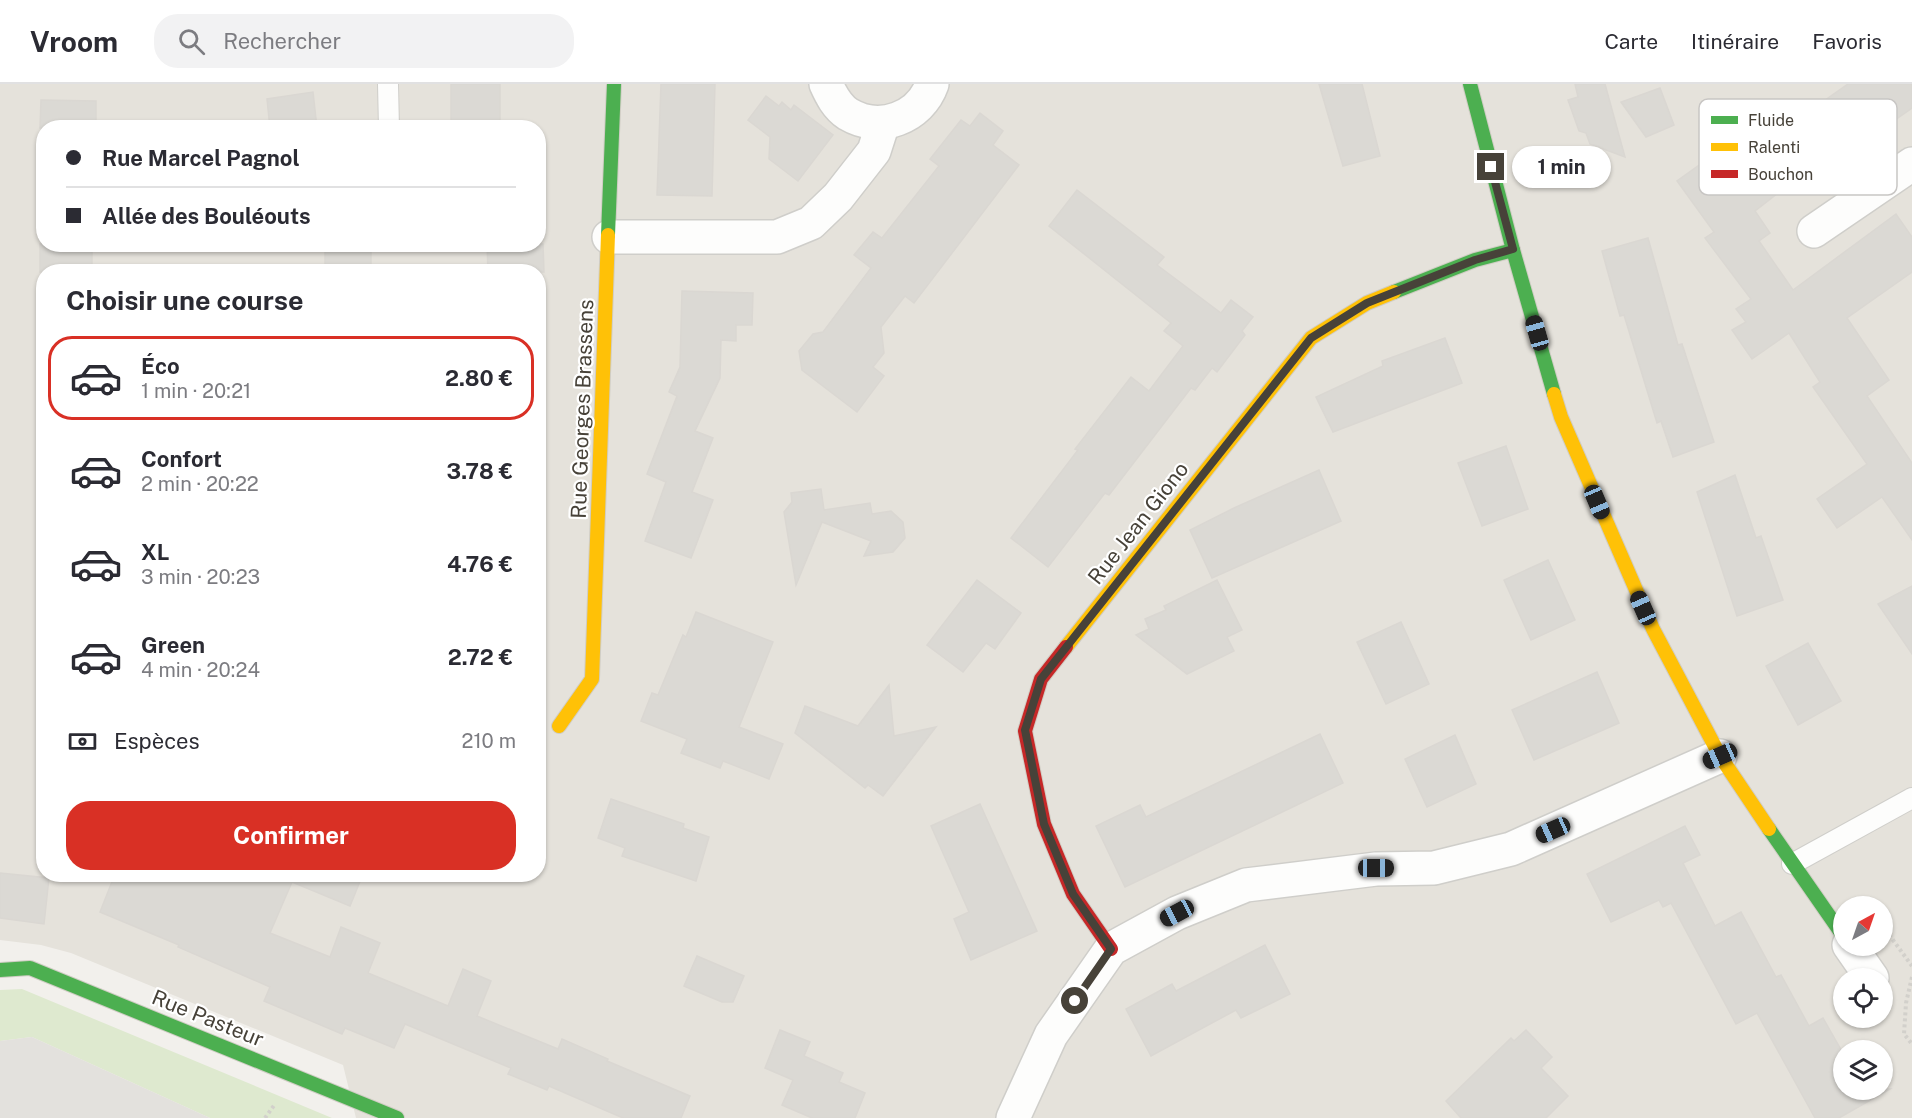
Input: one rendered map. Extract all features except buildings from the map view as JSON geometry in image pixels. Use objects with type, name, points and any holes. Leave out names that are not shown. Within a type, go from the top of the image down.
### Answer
[{"type":"street","name":"Rue Georges Brassens","points":[[559,726],[592,679],[614,84]]},
{"type":"street","points":[[826,84],[834,100],[847,113],[864,121],[883,123],[901,118],[917,109],[929,94],[932,84]]},
{"type":"street","points":[[1470,84],[1513,249],[1561,417],[1653,629],[1720,756],[1833,922]]},
{"type":"street","points":[[609,237],[777,237],[811,223],[838,197],[874,151],[883,123]]},
{"type":"street","points":[[1897,174],[1912,164]]},
{"type":"street","points":[[1814,231],[1867,195]]},
{"type":"street","name":"Rue Jean Giono","points":[[1111,949],[1073,894],[1044,824],[1025,730],[1041,679],[1311,338],[1367,303],[1475,260],[1513,249]]},
{"type":"street","points":[[1013,1118],[1051,1035],[1111,949],[1177,913],[1246,885],[1376,868],[1434,868],[1511,849],[1720,756]]},
{"type":"street","name":"Rue Pasteur","points":[[0,970],[30,968],[397,1118]]},
{"type":"lane","points":[[388,84],[389,120]]},
{"type":"lane","points":[[1792,864],[1912,798]]},
{"type":"path","points":[[1893,940],[1912,966]]},
{"type":"path","points":[[1912,977],[1906,1003],[1904,1034],[1912,1044]]},
{"type":"shaded area","points":[[0,84],[1912,84],[1912,1118],[356,1118],[343,1065],[71,953],[41,945],[0,940]]},
{"type":"shaded area","points":[[32,1037],[210,1118],[0,1118],[0,1041]]},
{"type":"green space","points":[[22,989],[332,1118],[210,1118],[32,1037],[0,1041],[0,990]]},
{"type":"traffic: fast","points":[[608,235],[614,84]]},
{"type":"traffic: fast","points":[[1470,84],[1513,250],[1554,394]]},
{"type":"traffic: fast","points":[[1394,292],[1475,260],[1513,250]]},
{"type":"traffic: fast","points":[[1769,829],[1833,921]]},
{"type":"traffic: fast","points":[[0,970],[30,968],[397,1118]]},
{"type":"traffic: slow","points":[[559,726],[592,679],[608,235]]},
{"type":"traffic: slow","points":[[1066,647],[1311,338],[1367,303],[1394,292]]},
{"type":"traffic: slow","points":[[1554,394],[1561,417],[1653,629],[1720,756],[1769,829]]},
{"type":"traffic: jam","points":[[1066,647],[1041,679],[1025,731],[1044,824],[1073,894],[1111,949]]},
{"type":"route","points":[[1075,1001],[1111,949],[1073,894],[1044,824],[1025,730],[1041,679],[1311,338],[1367,303],[1475,260],[1513,249],[1491,167]]}]
